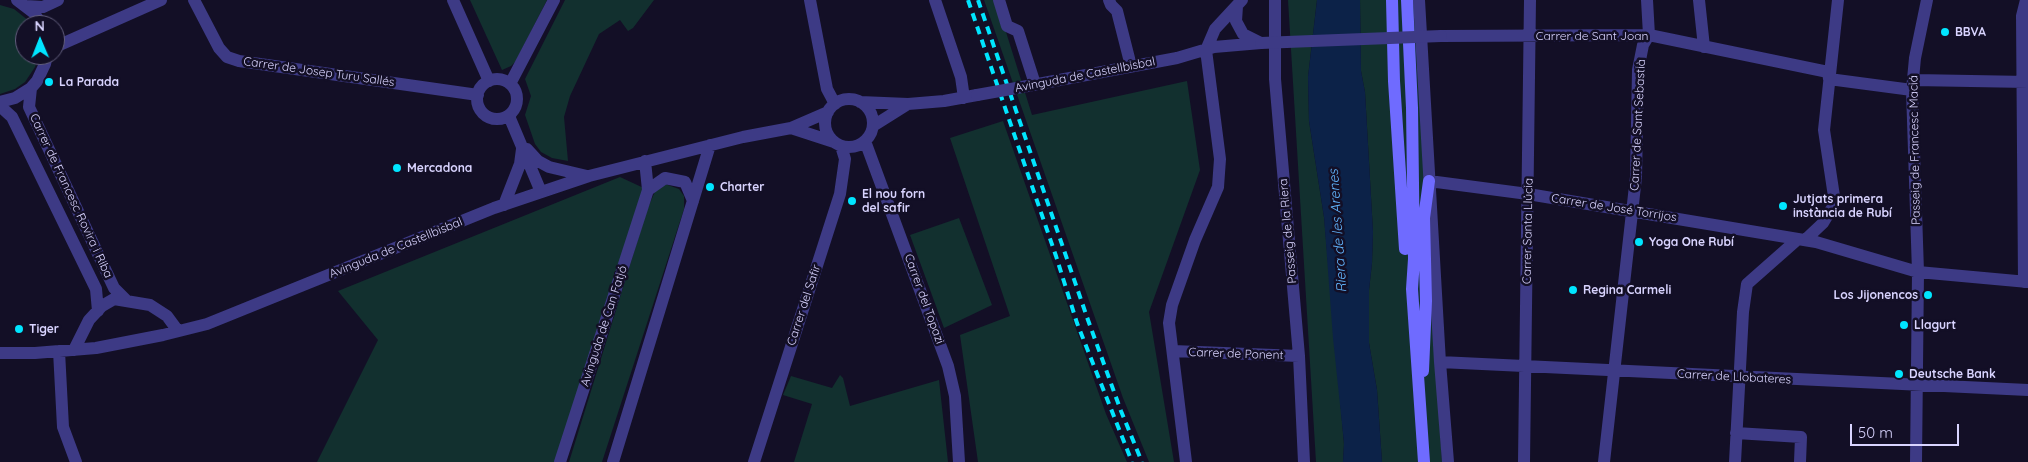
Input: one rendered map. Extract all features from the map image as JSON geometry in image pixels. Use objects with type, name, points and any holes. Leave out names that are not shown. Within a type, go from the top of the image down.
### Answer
[{"type":"main road","points":[[1392,0],[1394,81],[1406,259],[1412,289],[1424,462]]},
{"type":"main road","points":[[1407,0],[1412,108],[1414,259],[1412,289]]},
{"type":"main road","points":[[1421,401],[1426,344],[1424,218],[1429,181]]},
{"type":"street","points":[[21,3],[43,7],[58,0]]},
{"type":"street","points":[[65,43],[161,0]]},
{"type":"street","name":"Carrer de Josep Turu Sallés","points":[[194,0],[218,48],[227,57],[240,61],[478,95]]},
{"type":"street","points":[[453,0],[489,81]]},
{"type":"street","points":[[510,84],[554,0]]},
{"type":"street","points":[[810,0],[831,108]]},
{"type":"street","points":[[935,0],[961,77],[964,98]]},
{"type":"street","points":[[999,0],[1007,26],[1018,31],[1028,86]]},
{"type":"street","points":[[1109,0],[1110,5],[1117,11],[1131,66]]},
{"type":"street","name":"Passeig de la Riera","points":[[1275,0],[1275,79],[1299,356],[1304,462]]},
{"type":"street","points":[[1418,0],[1440,362],[1448,462]]},
{"type":"street","name":"Carrer Santa Llúcia","points":[[1524,462],[1530,0]]},
{"type":"street","name":"Carrer de Sant Sebastià","points":[[1604,462],[1616,371],[1632,210],[1638,132],[1638,70],[1643,45],[1648,35],[1647,0]]},
{"type":"street","points":[[1699,0],[1704,47]]},
{"type":"street","points":[[1735,462],[1743,312],[1747,284],[1823,223],[1835,204],[1824,130],[1838,0]]},
{"type":"street","name":"Passeig de Francesc Maciá","points":[[1916,462],[1918,272],[1913,85],[1914,58],[1927,0]]},
{"type":"street","points":[[2026,0],[2022,16],[2025,82],[2026,282]]},
{"type":"street","points":[[21,3],[36,15]]},
{"type":"street","points":[[1239,3],[1236,20],[1243,34],[1261,42]]},
{"type":"street","points":[[1186,462],[1169,324],[1172,305],[1195,240],[1218,187],[1220,159],[1206,50],[1215,29],[1239,3]]},
{"type":"street","name":"Carrer de Sant Joan","points":[[1261,42],[1441,36],[1648,35],[1828,72],[1829,79],[1913,85],[2025,82]]},
{"type":"street","name":"Avinguda de Castellbisbal","points":[[908,104],[964,98],[1177,58],[1206,50],[1261,42]]},
{"type":"street","points":[[0,102],[15,98],[31,88],[45,65]]},
{"type":"street","points":[[500,80],[514,88],[517,100],[516,106],[509,116],[497,119],[486,116],[479,107],[478,95],[489,81],[500,80]]},
{"type":"street","name":"Carrer de Francesc Rovira i Riba","points":[[31,88],[29,107],[114,288],[126,300]]},
{"type":"street","points":[[860,102],[869,110],[872,117],[873,126],[870,135],[865,142],[853,147],[838,144],[828,136],[825,120],[831,108],[842,100],[852,99],[860,102],[908,104]]},
{"type":"street","points":[[873,126],[908,104]]},
{"type":"street","name":"Carrer de Francesc Rovira i Riba","points":[[0,106],[12,117],[96,289],[98,311]]},
{"type":"street","name":"Avinguda de Castellbisbal","points":[[0,353],[96,348],[207,324],[504,205],[541,192],[589,176],[710,145],[791,128],[831,108]]},
{"type":"street","points":[[509,116],[541,192]]},
{"type":"street","name":"Avinguda de Castellbisbal","points":[[791,128],[838,144]]},
{"type":"street","name":"Carrer del Topazi","points":[[865,142],[948,366],[955,396],[959,462]]},
{"type":"street","points":[[522,144],[538,161],[549,167],[589,176]]},
{"type":"street","points":[[504,205],[520,164],[522,144]]},
{"type":"street","name":"Carrer del Safir","points":[[754,462],[840,194],[844,159],[838,144]]},
{"type":"street","points":[[613,462],[710,145]]},
{"type":"street","name":"Avinguda de Can Fatjó","points":[[560,462],[648,190],[645,162]]},
{"type":"street","points":[[648,190],[665,178],[685,182],[693,201]]},
{"type":"street","name":"Carrer de José Torrijos","points":[[1429,181],[1632,210],[1802,239],[1918,272],[2026,282]]},
{"type":"street","points":[[74,350],[89,320],[102,306],[114,299],[150,305],[167,316],[178,331]]},
{"type":"street","points":[[59,351],[63,427],[76,462]]},
{"type":"street","name":"Carrer de Ponent","points":[[1173,351],[1299,356]]},
{"type":"street","name":"Carrer de Llobateres","points":[[1440,362],[2028,390]]},
{"type":"street","points":[[1736,433],[1801,437],[1800,462]]},
{"type":"green space","points":[[470,0],[547,0],[516,61],[511,66],[502,70]]},
{"type":"green space","points":[[565,0],[654,0],[633,28],[628,31],[620,20],[599,34],[570,96],[564,117],[568,161],[552,158],[541,152],[535,144],[525,115],[531,96],[525,79]]},
{"type":"green space","points":[[984,0],[996,0],[1032,115],[1187,81],[1200,170],[1149,312],[1174,462],[1149,462],[1123,398]]},
{"type":"green space","points":[[1288,0],[1317,0],[1308,77],[1309,121],[1324,217],[1344,444],[1343,462],[1316,462]]},
{"type":"green space","points":[[1360,0],[1414,0],[1442,462],[1382,462],[1377,390],[1369,343],[1369,290],[1373,232],[1365,92],[1361,71]]},
{"type":"green space","points":[[0,5],[14,9],[22,15],[15,15],[15,65],[36,65],[25,82],[15,89],[0,94]]},
{"type":"green space","points":[[1003,121],[1106,414],[1127,462],[978,462],[960,335],[1010,316],[950,138]]},
{"type":"green space","points":[[620,177],[648,190],[560,462],[317,462],[378,340],[338,291]]},
{"type":"green space","points":[[665,184],[679,189],[684,196],[684,209],[602,462],[569,462],[647,210],[656,189]]},
{"type":"green space","points":[[959,218],[992,305],[944,328],[910,235]]},
{"type":"green space","points":[[840,375],[843,378],[850,406],[939,380],[948,462],[794,462],[812,404],[783,395],[791,376],[832,388]]},
{"type":"water","name":"Riera de les Arenes","points":[[1317,0],[1360,0],[1361,71],[1365,92],[1373,232],[1369,290],[1369,343],[1377,390],[1382,462],[1343,462],[1344,443],[1333,338],[1324,217],[1309,121],[1308,77]]},
{"type":"railway","points":[[968,0],[1056,256],[1077,323],[1132,462]]},
{"type":"railway","points":[[978,0],[1088,320],[1121,411],[1142,462]]},
{"type":"place","name":"BBVA","points":[[1945,32]]},
{"type":"place","name":"La Parada","points":[[49,82]]},
{"type":"place","name":"Mercadona","points":[[397,168]]},
{"type":"place","name":"Charter","points":[[710,187]]},
{"type":"place","name":"El nou forn del safir","points":[[852,201]]},
{"type":"place","name":"Jutjats primera instància de Rubí","points":[[1783,206]]},
{"type":"place","name":"Yoga One Rubí","points":[[1639,242]]},
{"type":"place","name":"Regina Carmeli","points":[[1573,290]]},
{"type":"place","name":"Los Jijonencos","points":[[1928,295]]},
{"type":"place","name":"Llagurt","points":[[1904,325]]},
{"type":"place","name":"Tiger","points":[[19,329]]},
{"type":"place","name":"Deutsche Bank","points":[[1899,374]]}]
